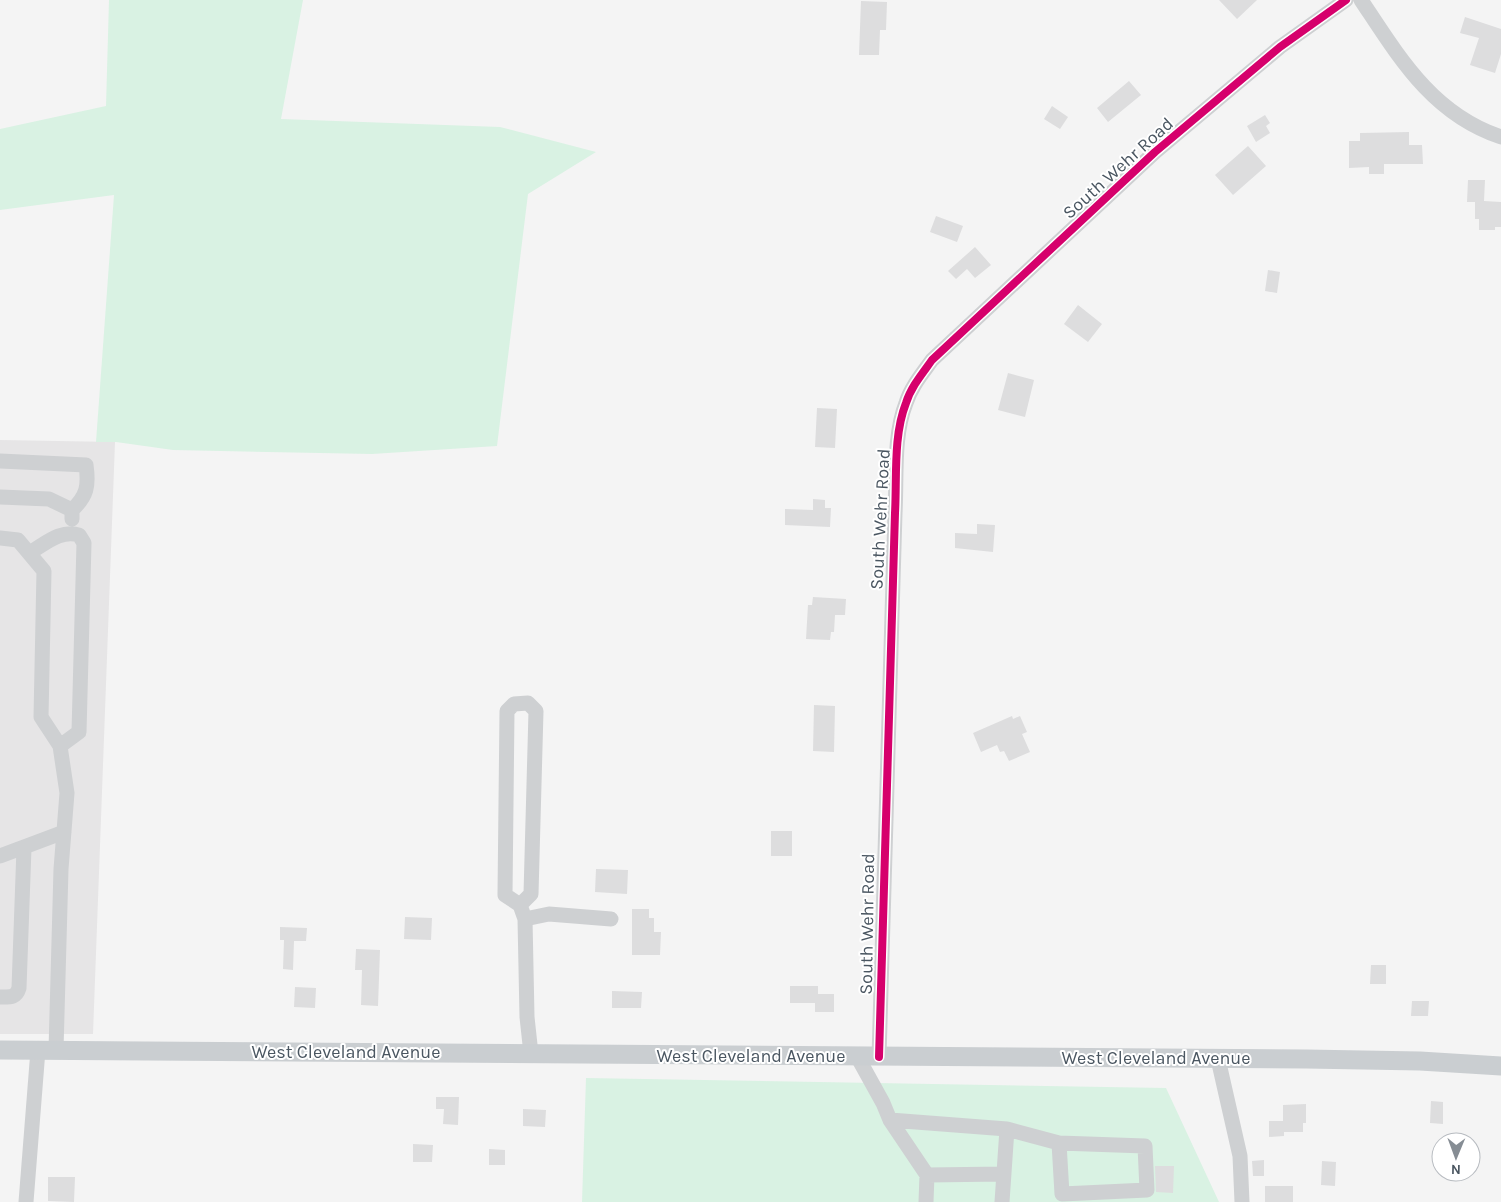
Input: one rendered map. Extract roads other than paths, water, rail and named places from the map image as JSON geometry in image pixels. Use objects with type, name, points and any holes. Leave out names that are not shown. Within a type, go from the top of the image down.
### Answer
[{"type":"main road","name":"West Cleveland Avenue","points":[[0,1050],[1420,1061],[1501,1066]]},
{"type":"street","name":"South Wehr Road","points":[[879,1057],[894,513],[898,446],[906,402],[916,381],[932,360],[1148,158],[1266,57],[1346,0]]},
{"type":"street","points":[[1361,0],[1422,86],[1466,122],[1484,132],[1501,138]]},
{"type":"street","points":[[0,461],[86,465],[89,484],[84,499],[72,510],[72,533]]},
{"type":"street","points":[[0,497],[49,499],[72,510]]},
{"type":"street","points":[[29,553],[62,534],[72,533],[80,535],[85,552],[79,732],[60,746]]},
{"type":"street","points":[[0,538],[18,540],[44,571],[41,717],[60,746],[67,793],[47,1050],[26,1202]]},
{"type":"street","points":[[520,905],[531,894],[536,711],[528,703],[514,704],[507,711],[505,895],[520,905],[525,920],[527,1017],[531,1054]]},
{"type":"street","points":[[0,856],[64,832]]},
{"type":"street","points":[[0,997],[12,998],[17,994],[19,988],[24,848]]},
{"type":"street","points":[[525,920],[550,914],[611,919]]},
{"type":"street","points":[[857,1056],[883,1102],[890,1120],[927,1175],[926,1202]]},
{"type":"street","points":[[1218,1059],[1240,1156],[1242,1202]]},
{"type":"street","points":[[890,1120],[1007,1129],[1059,1143],[1145,1146],[1147,1190],[1062,1194],[1059,1143]]},
{"type":"street","points":[[1002,1202],[1007,1129]]},
{"type":"street","points":[[927,1175],[1004,1174]]}]
